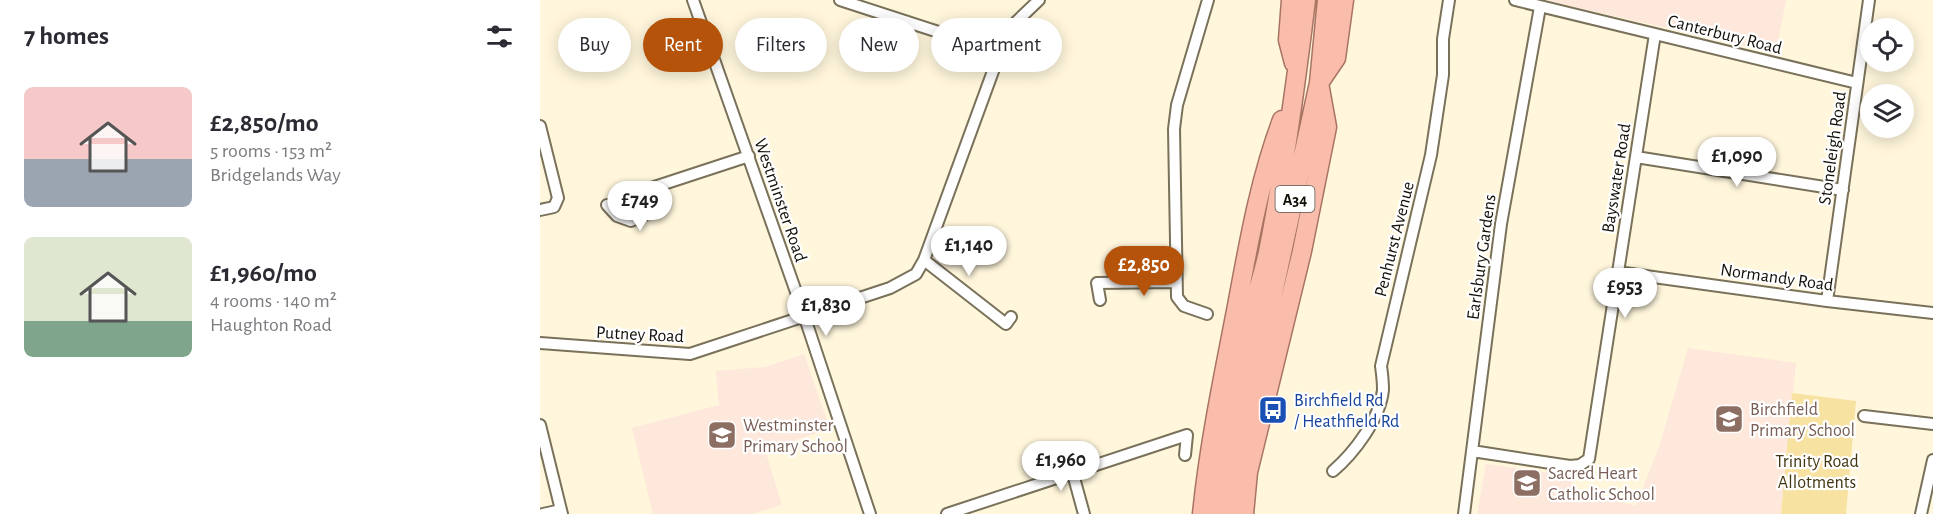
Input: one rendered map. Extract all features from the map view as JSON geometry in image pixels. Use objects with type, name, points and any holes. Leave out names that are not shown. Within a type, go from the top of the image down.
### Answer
[{"type":"highway","points":[[1202,514],[1208,453],[1248,246],[1270,150],[1296,82],[1288,40],[1291,0]]},
{"type":"highway","name":"A34","points":[[1215,514],[1228,425],[1252,311],[1269,249],[1296,82],[1306,0]]},
{"type":"highway","name":"A34","points":[[1229,514],[1246,417],[1319,83],[1327,0]]},
{"type":"highway","points":[[1244,514],[1248,472],[1302,252],[1327,127],[1319,83],[1336,58],[1344,0]]},
{"type":"street","name":"Westminster Road","points":[[693,0],[749,156],[870,514]]},
{"type":"street","points":[[840,0],[931,30]]},
{"type":"street","points":[[1020,18],[1039,0]]},
{"type":"street","points":[[1207,314],[1184,306],[1177,297],[1174,118],[1208,0]]},
{"type":"street","name":"Penhurst Avenue","points":[[1333,471],[1361,438],[1377,411],[1383,390],[1381,366],[1431,155],[1443,75],[1443,39],[1449,0]]},
{"type":"street","name":"Canterbury Road","points":[[1515,0],[1857,83]]},
{"type":"street","name":"Stoneleigh Road","points":[[1827,301],[1869,0]]},
{"type":"street","name":"Earlsbury Gardens","points":[[1464,514],[1501,224],[1540,7]]},
{"type":"street","name":"Bayswater Road","points":[[1472,451],[1570,466],[1580,465],[1589,459],[1655,34]]},
{"type":"street","points":[[993,72],[924,260],[1006,324],[1011,317]]},
{"type":"street","points":[[540,126],[558,198],[554,207],[540,210]]},
{"type":"street","points":[[636,193],[648,191],[749,156]]},
{"type":"street","points":[[1636,158],[1843,190]]},
{"type":"street","points":[[607,205],[616,216],[631,220],[644,215],[648,205],[648,191]]},
{"type":"street","name":"Putney Road","points":[[540,343],[690,354],[890,288],[916,274],[924,260]]},
{"type":"street","name":"Normandy Road","points":[[1617,272],[1933,313]]},
{"type":"street","points":[[1100,300],[1097,283],[1175,282]]},
{"type":"street","points":[[1864,416],[1933,424]]},
{"type":"street","points":[[540,424],[561,512],[543,514]]},
{"type":"street","points":[[947,514],[1187,435],[1185,455]]},
{"type":"street","points":[[1921,514],[1933,460]]},
{"type":"street","points":[[1072,474],[1084,514]]},
{"type":"shaded area","points":[[1545,0],[1786,0],[1776,53]]},
{"type":"shaded area","name":"Birchfield Primary School","points":[[1688,348],[1796,363],[1781,514],[1477,514],[1486,464],[1572,476],[1571,489],[1636,506],[1660,444]]},
{"type":"shaded area","name":"Westminster Primary School","points":[[804,354],[830,429],[765,450],[782,505],[752,514],[653,514],[632,428],[719,405],[716,371],[765,367]]},
{"type":"green space","name":"Trinity Road Allotments","points":[[1792,393],[1856,401],[1846,514],[1781,514]]},
{"type":"place","name":"Birchfield Rd / Heathfield Rd","points":[[1273,410]]},
{"type":"place","name":"Birchfield Primary School","points":[[1729,419]]},
{"type":"place","name":"Westminster Primary School","points":[[722,435]]},
{"type":"place","name":"Sacred Heart Catholic School","points":[[1527,483]]}]
